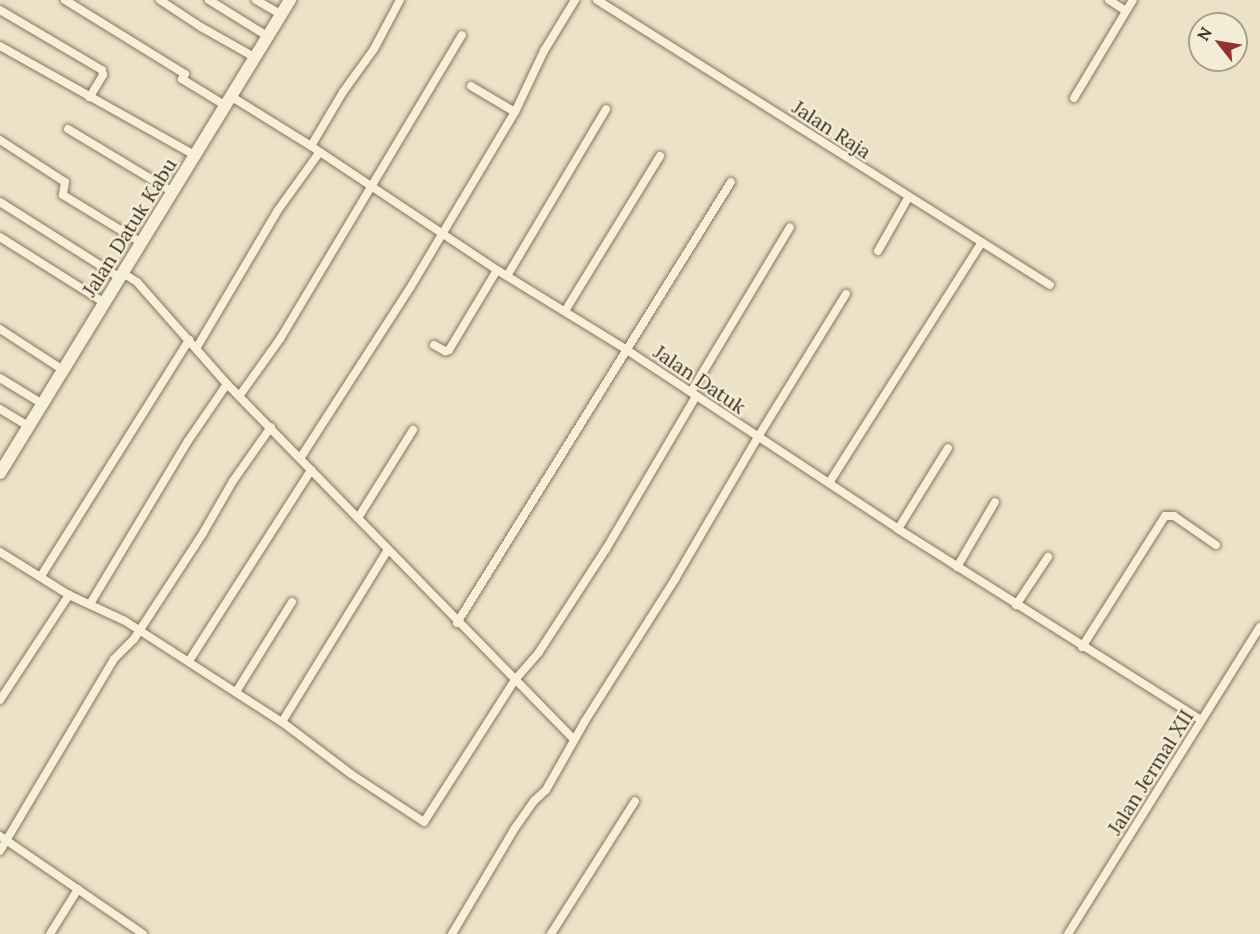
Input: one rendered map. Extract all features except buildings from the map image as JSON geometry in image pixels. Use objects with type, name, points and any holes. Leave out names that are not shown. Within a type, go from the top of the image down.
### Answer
[{"type":"street","name":"Jalan Datuk","points":[[65,0],[185,74],[182,79],[311,146],[496,270],[566,311],[898,529],[1150,690],[1201,720]]},
{"type":"street","points":[[160,0],[201,27],[256,58]]},
{"type":"street","points":[[209,0],[269,37]]},
{"type":"street","points":[[256,0],[282,15]]},
{"type":"street","name":"Jalan Datuk Kabu","points":[[2,466],[123,276],[290,0]]},
{"type":"street","points":[[311,146],[343,92],[374,50],[400,0]]},
{"type":"street","points":[[301,458],[411,288],[441,232],[515,112],[544,51],[575,0]]},
{"type":"street","name":"Jalan Raja","points":[[597,0],[907,201],[982,242],[1050,285]]},
{"type":"street","points":[[1109,0],[1126,11]]},
{"type":"street","points":[[1074,98],[1133,0]]},
{"type":"street","points":[[0,10],[102,70],[103,75],[90,97]]},
{"type":"street","points":[[240,395],[280,339],[462,35]]},
{"type":"street","points":[[0,46],[196,156]]},
{"type":"street","points":[[471,86],[515,112]]},
{"type":"street","points":[[507,276],[606,109]]},
{"type":"street","points":[[68,129],[173,192]]},
{"type":"street","points":[[0,141],[65,182],[63,195],[142,243]]},
{"type":"street","points":[[196,347],[278,210],[320,153]]},
{"type":"street","points":[[566,311],[660,156]]},
{"type":"street","points":[[457,623],[731,182]]},
{"type":"street","points":[[878,251],[907,201]]},
{"type":"street","points":[[0,202],[135,281],[227,384],[388,550],[405,564],[457,623],[574,740]]},
{"type":"street","points":[[0,552],[69,594],[138,630],[189,661],[282,722],[351,774],[424,822],[514,681],[539,652],[606,549],[790,227]]},
{"type":"street","points":[[0,237],[105,303]]},
{"type":"street","points":[[829,483],[982,242]]},
{"type":"street","points":[[434,345],[445,351],[449,350],[496,270]]},
{"type":"street","points":[[452,934],[515,828],[534,801],[546,790],[574,740],[675,579],[758,436],[846,294]]},
{"type":"street","points":[[0,329],[63,370]]},
{"type":"street","points":[[41,576],[189,340]]},
{"type":"street","points":[[0,378],[41,403]]},
{"type":"street","points":[[90,604],[188,441],[227,384]]},
{"type":"street","points":[[0,409],[27,425]]},
{"type":"street","points":[[0,852],[4,838],[114,659],[131,643],[204,533],[233,481],[271,427]]},
{"type":"street","points":[[358,518],[413,430]]},
{"type":"street","points":[[898,529],[948,448]]},
{"type":"street","points":[[189,661],[310,470]]},
{"type":"street","points":[[957,567],[995,502]]},
{"type":"street","points":[[1083,646],[1165,516],[1174,516],[1216,546]]},
{"type":"street","points":[[282,722],[388,550]]},
{"type":"street","points":[[1016,605],[1048,557]]},
{"type":"street","points":[[0,700],[69,594]]},
{"type":"street","points":[[236,692],[292,602]]},
{"type":"street","name":"Jalan Jermal XII","points":[[1068,934],[1260,627]]},
{"type":"street","points":[[551,934],[635,801]]},
{"type":"street","points":[[4,838],[143,934]]},
{"type":"street","points":[[50,934],[78,889]]}]
